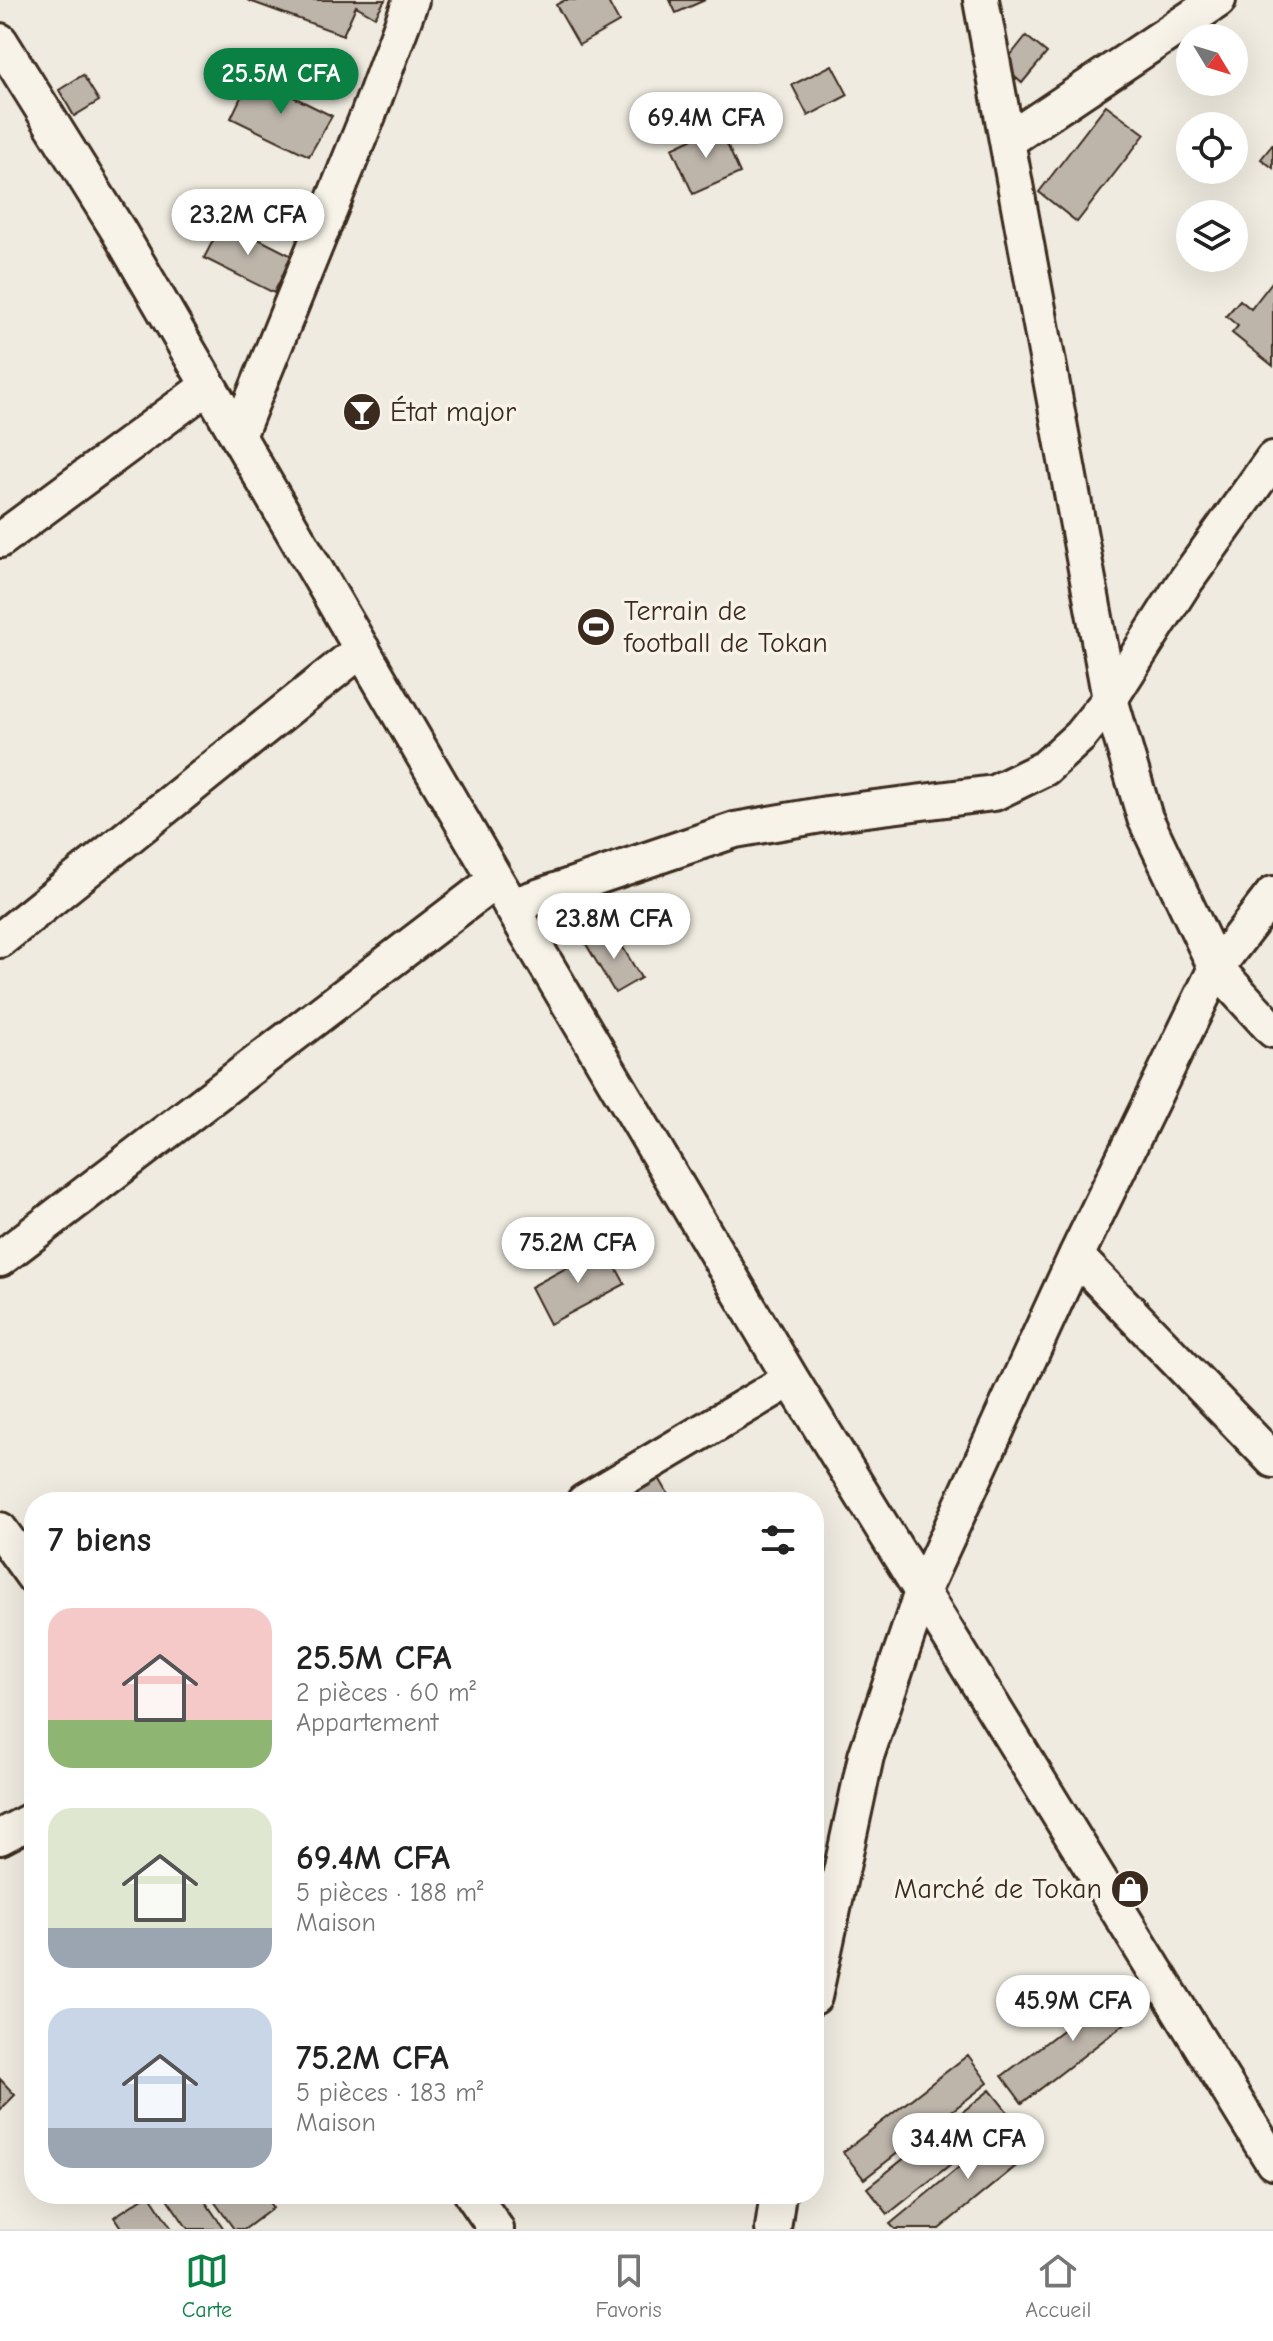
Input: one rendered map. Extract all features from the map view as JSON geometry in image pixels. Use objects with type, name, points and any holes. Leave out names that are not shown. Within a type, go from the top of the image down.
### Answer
[{"type":"street","points":[[238,436],[369,113],[411,0]]},
{"type":"street","points":[[981,0],[1110,699],[1145,818],[1216,968],[1273,1030]]},
{"type":"street","points":[[1007,141],[1218,0]]},
{"type":"street","points":[[0,41],[118,230],[791,1379],[1268,2143]]},
{"type":"street","points":[[0,540],[208,386]]},
{"type":"street","points":[[0,1259],[504,893],[735,830],[827,814],[994,793],[1045,768],[1080,736],[1110,699],[1182,586],[1273,459]]},
{"type":"street","points":[[0,940],[362,649]]},
{"type":"street","points":[[824,1951],[866,1756],[922,1592],[1076,1256],[1216,968],[1273,894]]},
{"type":"street","points":[[1076,1256],[1273,1460]]},
{"type":"street","points":[[601,1492],[791,1379]]},
{"type":"street","points":[[0,1530],[24,1563]]},
{"type":"street","points":[[0,1837],[24,1824]]},
{"type":"street","points":[[479,2204],[496,2229]]},
{"type":"street","points":[[773,2229],[777,2204]]},
{"type":"building","points":[[247,0],[385,0],[375,17],[356,6],[343,35]]},
{"type":"building","points":[[565,0],[607,0],[619,22],[579,45],[556,5]]},
{"type":"building","points":[[670,0],[705,0],[676,13]]},
{"type":"building","points":[[1026,36],[1047,53],[1022,83],[1002,66]]},
{"type":"building","points":[[832,65],[848,95],[808,116],[792,85]]},
{"type":"building","points":[[83,75],[99,101],[74,116],[59,90]]},
{"type":"building","points":[[251,76],[332,116],[309,156],[231,118]]},
{"type":"building","points":[[1106,105],[1145,134],[1077,222],[1039,192]]},
{"type":"building","points":[[719,126],[740,173],[693,194],[672,148]]},
{"type":"building","points":[[1273,144],[1273,168],[1261,159]]},
{"type":"building","points":[[223,221],[292,256],[274,293],[204,258]]},
{"type":"building","points":[[1272,282],[1273,366],[1232,333],[1238,326],[1226,316],[1240,300],[1251,309]]},
{"type":"building","points":[[612,929],[641,978],[615,993],[586,944]]},
{"type":"building","points":[[605,1247],[625,1284],[550,1324],[531,1287]]},
{"type":"building","points":[[659,1478],[667,1492],[637,1492]]},
{"type":"building","points":[[1124,1983],[1144,2009],[1022,2103],[1002,2076]]},
{"type":"building","points":[[968,2055],[988,2083],[864,2179],[843,2152]]},
{"type":"building","points":[[0,2079],[15,2095],[0,2110]]},
{"type":"building","points":[[990,2090],[1011,2116],[888,2214],[867,2188]]},
{"type":"building","points":[[1015,2121],[1037,2149],[939,2229],[895,2229],[890,2224]]},
{"type":"building","points":[[134,2204],[156,2204],[172,2229],[122,2229],[114,2217]]},
{"type":"building","points":[[171,2204],[207,2204],[224,2229],[188,2229]]},
{"type":"building","points":[[216,2204],[270,2204],[273,2208],[245,2229],[234,2229]]},
{"type":"place","name":"État major","points":[[362,412]]},
{"type":"place","name":"Terrain de football de Tokan","points":[[596,627]]},
{"type":"place","name":"Marché de Tokan","points":[[1130,1889]]}]
